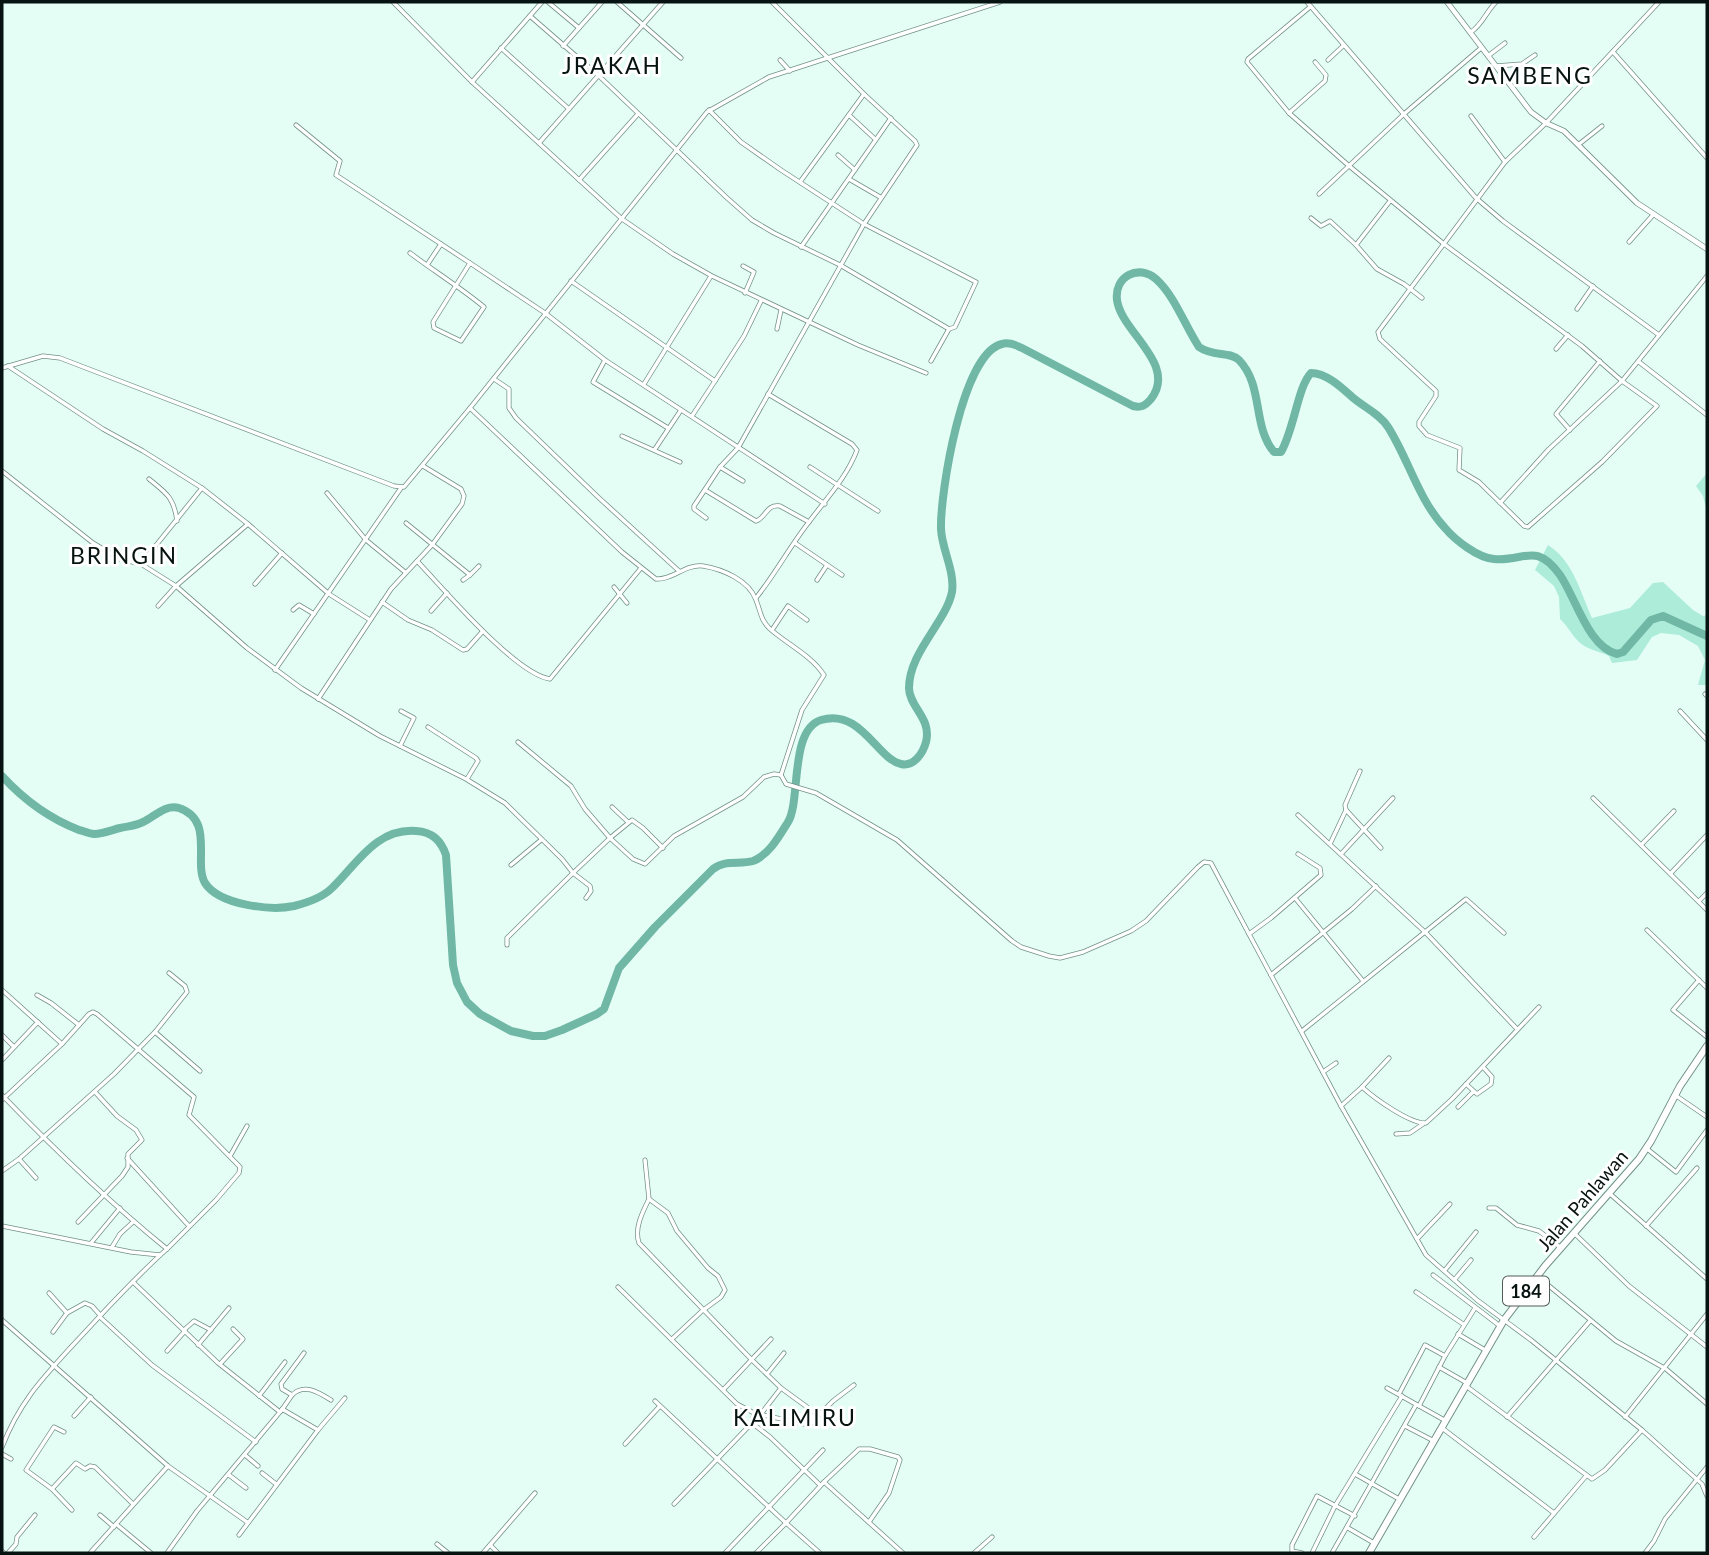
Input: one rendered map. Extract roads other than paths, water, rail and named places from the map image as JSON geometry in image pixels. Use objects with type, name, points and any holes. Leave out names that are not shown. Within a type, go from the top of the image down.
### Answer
[{"type":"main road","name":"Jalan Pahlawan","points":[[1369,1553],[1502,1323],[1537,1276],[1646,1149],[1675,1095],[1706,1051]]},
{"type":"street","points":[[393,2],[472,82],[622,219],[711,276],[807,322],[926,373]]},
{"type":"street","points":[[472,82],[542,2]]},
{"type":"street","points":[[548,2],[579,28]]},
{"type":"street","points":[[564,46],[602,2]]},
{"type":"street","points":[[617,2],[681,58]]},
{"type":"street","points":[[539,143],[663,2]]},
{"type":"street","points":[[706,518],[694,508],[720,467],[738,448],[839,265],[880,197],[917,145],[772,2]]},
{"type":"street","points":[[275,670],[401,488],[406,486],[494,379],[544,313],[709,110],[756,83],[789,69],[1000,2]]},
{"type":"street","points":[[1307,2],[1476,198],[1503,221],[1659,335]]},
{"type":"street","points":[[1447,2],[1526,106],[1546,123],[1564,131],[1627,194],[1653,215],[1707,249]]},
{"type":"street","points":[[1471,32],[1480,25],[1488,9],[1496,2]]},
{"type":"street","points":[[1310,7],[1248,61],[1256,75],[1289,113],[1444,244],[1568,335],[1622,381],[1656,404],[1657,408],[1602,462],[1528,527],[1479,482],[1459,470],[1460,448],[1427,435],[1419,426],[1436,396],[1436,391],[1378,335],[1378,332],[1444,244],[1476,198],[1505,162],[1546,123],[1660,2]]},
{"type":"street","points":[[530,16],[599,76],[752,220],[839,265],[949,328],[955,327],[976,282],[864,224],[741,142],[709,110]]},
{"type":"street","points":[[1488,56],[1505,43]]},
{"type":"street","points":[[1328,60],[1343,45]]},
{"type":"street","points":[[501,48],[569,109]]},
{"type":"street","points":[[1319,194],[1404,114],[1482,48]]},
{"type":"street","points":[[1613,51],[1707,158]]},
{"type":"street","points":[[1496,66],[1522,64],[1535,55]]},
{"type":"street","points":[[780,60],[789,69]]},
{"type":"street","points":[[1289,113],[1325,81],[1326,75],[1315,62]]},
{"type":"street","points":[[800,182],[864,94]]},
{"type":"street","points":[[579,180],[638,114]]},
{"type":"street","points":[[849,115],[876,139]]},
{"type":"street","points":[[1471,116],[1505,162]]},
{"type":"street","points":[[801,247],[891,118]]},
{"type":"street","points":[[296,125],[340,161],[336,175],[544,313],[605,360],[825,503]]},
{"type":"street","points":[[1578,145],[1602,126]]},
{"type":"street","points":[[838,155],[855,170]]},
{"type":"street","points":[[849,179],[880,197]]},
{"type":"street","points":[[1356,245],[1390,201]]},
{"type":"street","points":[[1629,242],[1653,215]]},
{"type":"street","points":[[1311,218],[1321,226],[1330,220],[1377,269],[1422,298]]},
{"type":"street","points":[[426,266],[441,244]]},
{"type":"street","points":[[410,253],[426,266],[455,286],[484,308],[461,341],[434,328],[432,324],[455,286],[470,263]]},
{"type":"street","points":[[743,266],[754,272],[745,293]]},
{"type":"street","points":[[643,384],[711,276]]},
{"type":"street","points":[[1500,503],[1549,449],[1622,381],[1705,282],[1707,276]]},
{"type":"street","points":[[571,281],[715,381]]},
{"type":"street","points":[[1577,309],[1593,286]]},
{"type":"street","points":[[692,416],[754,319],[762,300]]},
{"type":"street","points":[[777,329],[781,310]]},
{"type":"street","points":[[931,361],[949,328]]},
{"type":"street","points":[[1556,349],[1568,335]]},
{"type":"street","points":[[2,368],[43,356],[60,358],[401,488]]},
{"type":"street","points":[[605,360],[593,382],[668,428]]},
{"type":"street","points":[[1570,430],[1556,414],[1600,361]]},
{"type":"street","points":[[1639,362],[1707,415]]},
{"type":"street","points":[[8,366],[103,429],[202,488],[329,594],[370,620]]},
{"type":"street","points":[[494,379],[507,386],[510,392],[509,408],[516,418],[598,498],[679,571]]},
{"type":"street","points":[[756,598],[808,522],[825,503],[856,452],[855,447],[768,394]]},
{"type":"street","points":[[470,408],[613,544],[659,579],[699,566],[716,569],[733,576],[756,598],[760,616],[772,630],[810,660],[824,675],[802,710],[782,775],[788,785],[807,790],[897,841],[1012,941],[1030,951],[1060,958],[1110,942],[1146,921],[1198,867],[1207,862],[1213,865],[1248,934],[1417,1239],[1431,1261],[1445,1270],[1502,1323]]},
{"type":"street","points":[[655,449],[681,410]]},
{"type":"street","points":[[622,436],[680,462]]},
{"type":"street","points":[[318,699],[382,602],[405,572],[432,545],[462,504],[464,496],[461,489],[423,466]]},
{"type":"street","points":[[720,467],[743,481]]},
{"type":"street","points":[[810,467],[878,511]]},
{"type":"street","points":[[2,471],[93,543],[120,559],[141,564],[176,586],[247,648],[318,699],[400,746],[467,779],[505,803],[573,873],[590,886],[591,891],[586,898]]},
{"type":"street","points":[[149,479],[174,503],[177,521]]},
{"type":"street","points":[[141,564],[202,488]]},
{"type":"street","points":[[705,490],[756,521],[775,505],[808,522]]},
{"type":"street","points":[[327,493],[366,540],[405,572]]},
{"type":"street","points":[[406,523],[470,575]]},
{"type":"street","points":[[158,606],[176,586],[248,524]]},
{"type":"street","points":[[795,543],[842,575]]},
{"type":"street","points":[[255,584],[282,553]]},
{"type":"street","points":[[417,561],[483,631],[524,667],[550,679],[641,567]]},
{"type":"street","points":[[817,580],[827,565]]},
{"type":"street","points":[[463,580],[480,566]]},
{"type":"street","points":[[614,587],[621,592],[627,603]]},
{"type":"street","points":[[431,611],[447,593]]},
{"type":"street","points":[[382,602],[408,620],[432,630],[463,650],[483,631]]},
{"type":"street","points":[[293,610],[299,605],[314,614]]},
{"type":"street","points":[[772,630],[788,606],[807,621]]},
{"type":"street","points":[[400,746],[414,718],[401,711]]},
{"type":"street","points":[[1680,711],[1707,740]]},
{"type":"street","points":[[428,727],[477,758],[478,761],[467,779]]},
{"type":"street","points":[[518,742],[570,786],[584,809],[610,838],[642,864],[648,863],[678,834],[743,797],[764,777],[782,775]]},
{"type":"street","points":[[1330,844],[1360,771]]},
{"type":"street","points":[[1341,854],[1393,798]]},
{"type":"street","points":[[1593,798],[1707,910]]},
{"type":"street","points":[[612,807],[628,822]]},
{"type":"street","points":[[1346,810],[1381,848]]},
{"type":"street","points":[[1641,845],[1674,811]]},
{"type":"street","points":[[1298,814],[1426,933],[1517,1029]]},
{"type":"street","points":[[507,945],[507,938],[628,822],[632,820],[643,828],[663,848]]},
{"type":"street","points":[[1671,873],[1707,835]]},
{"type":"street","points":[[511,865],[541,840]]},
{"type":"street","points":[[1248,934],[1318,877],[1321,871],[1298,854]]},
{"type":"street","points":[[1271,975],[1324,933],[1376,886]]},
{"type":"street","points":[[1699,901],[1707,893]]},
{"type":"street","points":[[1295,898],[1363,981]]},
{"type":"street","points":[[1302,1031],[1468,898],[1504,933]]},
{"type":"street","points":[[1647,930],[1707,988]]},
{"type":"street","points":[[2,1171],[95,1092],[155,1032],[187,992],[186,986],[169,973]]},
{"type":"street","points":[[1699,980],[1673,1010],[1707,1037]]},
{"type":"street","points":[[2,990],[62,1044]]},
{"type":"street","points":[[37,995],[79,1026]]},
{"type":"street","points":[[1396,1134],[1410,1133],[1423,1124],[1483,1067],[1539,1007]]},
{"type":"street","points":[[2,1447],[14,1418],[54,1365],[100,1315],[160,1255],[167,1249],[190,1226],[239,1173],[240,1167],[189,1115],[194,1097],[95,1013],[89,1014],[62,1044],[3,1097],[133,1222],[167,1249]]},
{"type":"street","points":[[2,1060],[38,1022]]},
{"type":"street","points":[[155,1032],[200,1071]]},
{"type":"street","points":[[2,1035],[14,1047]]},
{"type":"street","points":[[1342,1106],[1389,1058]]},
{"type":"street","points":[[1324,1072],[1336,1063]]},
{"type":"street","points":[[1466,1084],[1473,1092],[1479,1093],[1492,1082],[1492,1077],[1483,1067]]},
{"type":"street","points":[[1362,1087],[1392,1110],[1423,1124]]},
{"type":"street","points":[[78,1222],[126,1170],[127,1158],[142,1142],[136,1130],[104,1104],[95,1092]]},
{"type":"street","points":[[1458,1107],[1473,1092]]},
{"type":"street","points":[[1675,1095],[1707,1118]]},
{"type":"street","points":[[230,1156],[247,1126]]},
{"type":"street","points":[[1646,1149],[1676,1172],[1707,1130]]},
{"type":"street","points":[[127,1158],[190,1226]]},
{"type":"street","points":[[19,1159],[36,1178]]},
{"type":"street","points":[[645,1160],[649,1199],[640,1217],[638,1241],[702,1311],[781,1388],[807,1407],[813,1419]]},
{"type":"street","points":[[1646,1226],[1698,1168]]},
{"type":"street","points":[[1609,1193],[1707,1279]]},
{"type":"street","points":[[649,1199],[668,1213],[677,1231],[724,1285],[725,1290],[721,1297],[672,1339]]},
{"type":"street","points":[[1417,1239],[1450,1204]]},
{"type":"street","points":[[91,1243],[120,1208]]},
{"type":"street","points":[[1489,1208],[1496,1208],[1517,1225],[1539,1231],[1561,1248]]},
{"type":"street","points":[[111,1247],[133,1222]]},
{"type":"street","points":[[2,1226],[160,1255]]},
{"type":"street","points":[[1445,1270],[1476,1232]]},
{"type":"street","points":[[1574,1233],[1629,1286],[1707,1347]]},
{"type":"street","points":[[1455,1279],[1471,1260]]},
{"type":"street","points":[[1433,1275],[1475,1308],[1556,1360],[1642,1430],[1697,1480],[1707,1496]]},
{"type":"street","points":[[1537,1276],[1629,1350],[1666,1368],[1707,1404]]},
{"type":"street","points":[[133,1282],[198,1345],[259,1396],[318,1430]]},
{"type":"street","points":[[618,1287],[737,1404],[754,1413],[807,1425],[854,1385]]},
{"type":"street","points":[[1416,1292],[1463,1324]]},
{"type":"street","points":[[49,1293],[67,1313]]},
{"type":"street","points":[[53,1332],[67,1313],[85,1303],[92,1306],[152,1366],[256,1442]]},
{"type":"street","points":[[198,1345],[229,1308]]},
{"type":"street","points":[[1332,1553],[1463,1324],[1475,1308]]},
{"type":"street","points":[[1625,1417],[1707,1314]]},
{"type":"street","points":[[2,1320],[168,1466],[247,1522]]},
{"type":"street","points":[[167,1351],[194,1321],[212,1331]]},
{"type":"street","points":[[1506,1418],[1590,1321]]},
{"type":"street","points":[[220,1364],[243,1339],[233,1329]]},
{"type":"street","points":[[1458,1334],[1485,1350]]},
{"type":"street","points":[[724,1390],[771,1339]]},
{"type":"street","points":[[1312,1553],[1335,1506],[1401,1395],[1424,1345],[1445,1356]]},
{"type":"street","points":[[292,1395],[282,1389],[281,1384],[304,1353]]},
{"type":"street","points":[[768,1374],[784,1353]]},
{"type":"street","points":[[259,1396],[285,1362]]},
{"type":"street","points":[[1439,1367],[1466,1384],[1506,1418],[1592,1479],[1642,1430]]},
{"type":"street","points":[[167,1553],[295,1391],[306,1388],[331,1400]]},
{"type":"street","points":[[761,1414],[781,1388]]},
{"type":"street","points":[[1387,1388],[1418,1405],[1444,1424],[1554,1513]]},
{"type":"street","points":[[74,1416],[91,1397]]},
{"type":"street","points":[[239,1535],[345,1398]]},
{"type":"street","points":[[655,1401],[820,1553]]},
{"type":"street","points":[[625,1444],[660,1406]]},
{"type":"street","points":[[674,1504],[752,1423],[754,1413]]},
{"type":"street","points":[[752,1423],[903,1553]]},
{"type":"street","points":[[1405,1426],[1434,1441]]},
{"type":"street","points":[[64,1432],[54,1427],[26,1468],[72,1510]]},
{"type":"street","points":[[756,1553],[822,1483],[859,1449],[898,1457],[900,1460],[889,1493],[869,1522]]},
{"type":"street","points":[[725,1553],[823,1450]]},
{"type":"street","points":[[2,1454],[10,1459]]},
{"type":"street","points":[[245,1455],[258,1466]]},
{"type":"street","points":[[52,1489],[76,1463],[85,1469],[95,1467],[133,1504]]},
{"type":"street","points":[[90,1553],[168,1466]]},
{"type":"street","points":[[1645,1553],[1662,1523],[1707,1467]]},
{"type":"street","points":[[262,1473],[276,1484]]},
{"type":"street","points":[[1355,1474],[1401,1500]]},
{"type":"street","points":[[229,1475],[246,1488]]},
{"type":"street","points":[[1534,1537],[1586,1476]]},
{"type":"street","points":[[483,1553],[535,1493]]},
{"type":"street","points":[[1302,1553],[1292,1551],[1292,1545],[1317,1496],[1355,1516]]},
{"type":"street","points":[[5,1553],[16,1545],[17,1537],[35,1515]]},
{"type":"street","points":[[100,1515],[151,1553]]},
{"type":"street","points":[[1348,1528],[1375,1543]]},
{"type":"street","points":[[974,1553],[992,1537]]},
{"type":"street","points":[[438,1545],[448,1553]]},
{"type":"street","points":[[489,1545],[498,1553]]},
{"type":"waterway","points":[[2,776],[47,814],[92,834],[136,825],[165,809],[179,808],[197,822],[205,883],[222,897],[259,907],[299,905],[324,894],[368,849],[390,835],[416,831],[432,835],[442,845],[446,855],[453,965],[457,983],[467,1002],[480,1014],[511,1031],[545,1036],[562,1030],[604,1009],[619,968],[655,927],[713,869],[723,864],[753,861],[773,844],[792,812],[800,751],[811,726],[821,720],[835,718],[847,721],[858,727],[892,760],[906,764],[920,755],[926,742],[926,726],[912,701],[909,688],[915,662],[943,615],[952,592],[952,576],[941,529],[944,487],[956,427],[975,372],[988,353],[1002,344],[1009,344],[1022,348],[1133,406],[1145,405],[1157,386],[1158,373],[1146,348],[1121,312],[1117,300],[1119,284],[1135,273],[1149,275],[1163,286],[1199,347],[1235,357],[1247,370],[1263,430],[1274,452],[1281,452],[1307,379],[1311,373],[1322,375],[1384,422],[1428,505],[1449,533],[1467,548],[1488,558],[1504,559],[1529,555],[1544,559],[1560,575],[1590,632],[1607,650],[1617,654],[1623,652],[1651,620],[1663,616],[1707,636]]},
{"type":"district","name":"JRAKAH","points":[[612,65]]},
{"type":"district","name":"SAMBENG","points":[[1530,75]]},
{"type":"district","name":"BRINGIN","points":[[124,555]]},
{"type":"district","name":"KALIMIRU","points":[[795,1417]]}]
